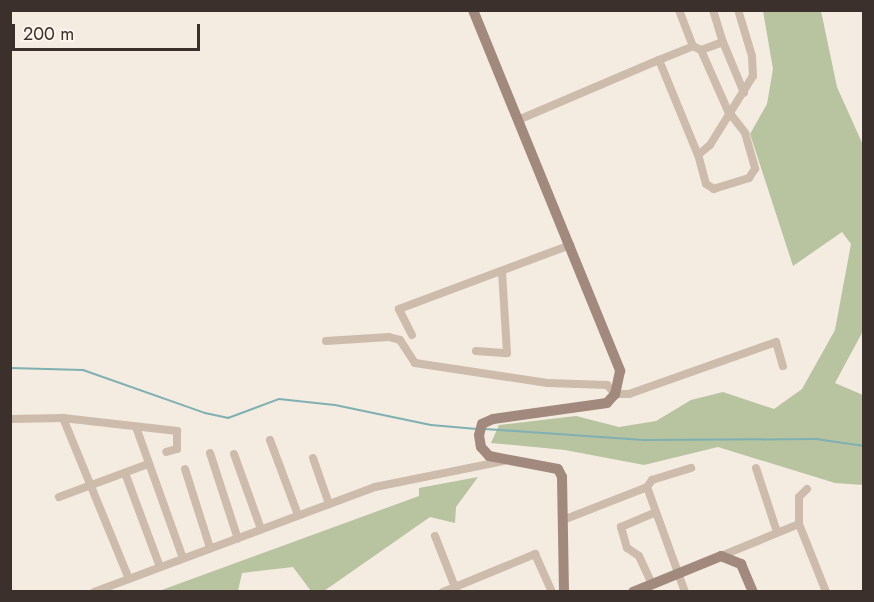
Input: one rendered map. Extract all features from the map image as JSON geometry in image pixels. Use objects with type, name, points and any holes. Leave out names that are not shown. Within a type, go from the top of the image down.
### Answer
[{"type":"street","points":[[473,10],[620,371],[615,394],[607,403],[594,407],[493,419],[482,424],[479,435],[481,447],[489,456],[504,461],[552,465],[558,469],[562,477],[564,591]]},
{"type":"street","points":[[659,60],[698,155],[706,184],[714,189],[742,181],[753,173],[753,160],[745,133],[728,111],[680,10]]},
{"type":"street","points":[[713,10],[723,42],[744,93]]},
{"type":"street","points":[[698,155],[710,145],[728,111],[744,93],[754,70],[740,13]]},
{"type":"street","points":[[518,120],[659,60],[723,42]]},
{"type":"street","points":[[412,335],[399,309],[570,245]]},
{"type":"street","points":[[476,351],[507,353],[502,271]]},
{"type":"street","points":[[326,341],[389,337],[400,340],[415,363],[548,383],[607,385],[615,394],[629,394],[776,342],[783,366]]},
{"type":"street","points":[[10,419],[63,418],[177,431],[177,449],[166,452]]},
{"type":"street","points":[[63,418],[129,579]]},
{"type":"street","points":[[136,428],[183,558]]},
{"type":"street","points":[[270,440],[298,516]]},
{"type":"street","points":[[210,453],[238,539]]},
{"type":"street","points":[[234,454],[261,529]]},
{"type":"street","points":[[313,458],[329,504]]},
{"type":"street","points":[[94,591],[375,487],[504,461]]},
{"type":"street","points":[[59,497],[148,465]]},
{"type":"street","points":[[563,520],[647,487],[652,480],[691,468]]},
{"type":"street","points":[[756,468],[777,532]]},
{"type":"street","points":[[185,469],[210,548]]},
{"type":"street","points":[[125,473],[160,567]]},
{"type":"street","points":[[647,487],[685,591]]},
{"type":"street","points":[[807,489],[799,497],[799,524],[826,591]]},
{"type":"street","points":[[652,584],[639,556],[627,548],[621,527],[656,512]]},
{"type":"street","points":[[633,591],[799,524]]},
{"type":"street","points":[[435,537],[457,589]]},
{"type":"street","points":[[443,591],[457,589],[535,554],[552,591]]},
{"type":"street","points":[[721,556],[741,564],[753,591]]},
{"type":"green space","points":[[763,11],[821,11],[837,87],[863,145],[863,331],[835,383],[863,395],[863,485],[835,483],[718,447],[644,465],[565,450],[491,443],[499,425],[576,416],[619,427],[656,421],[691,400],[723,392],[774,409],[802,389],[835,330],[851,244],[842,232],[793,266],[750,134],[767,104],[773,69]]},
{"type":"green space","points":[[478,477],[456,507],[455,523],[430,517],[324,591],[311,591],[293,567],[242,573],[238,591],[159,591],[419,496],[419,488]]},
{"type":"waterway","points":[[10,368],[83,370],[205,413],[228,418],[279,399],[335,405],[431,425],[477,429]]},
{"type":"waterway","points":[[485,429],[644,440],[816,439],[864,446]]}]
